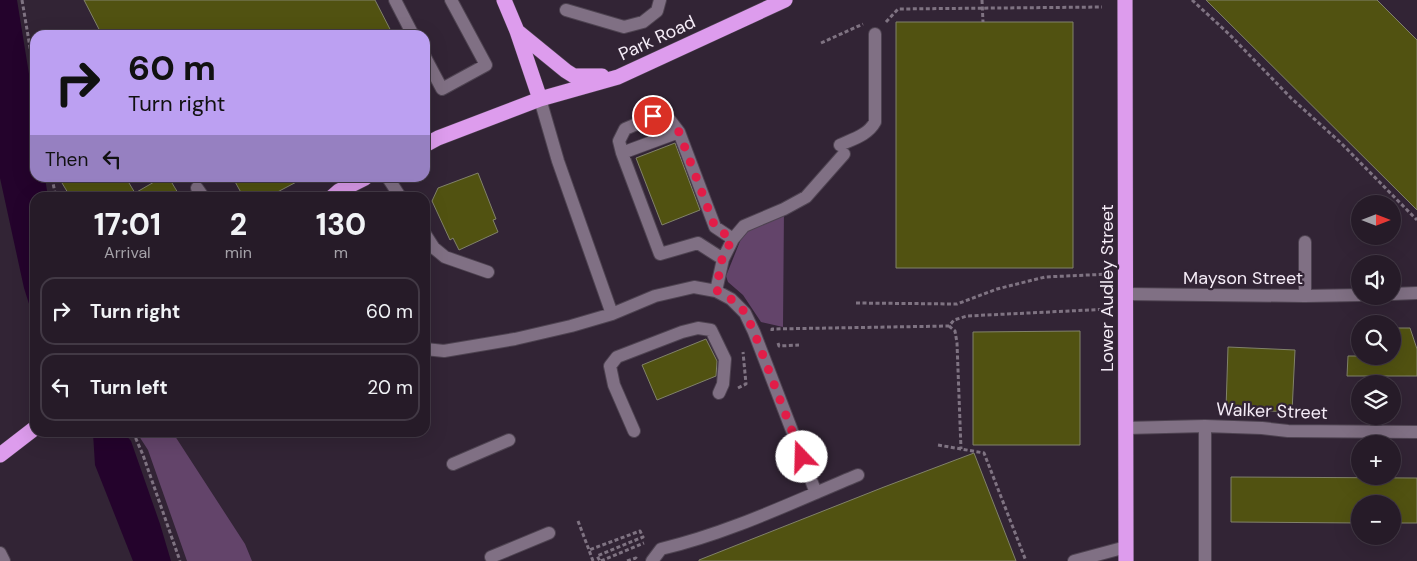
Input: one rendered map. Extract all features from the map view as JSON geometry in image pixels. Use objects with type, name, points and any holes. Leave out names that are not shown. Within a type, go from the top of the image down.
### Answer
[{"type":"highway","points":[[504,0],[517,30],[540,99]]},
{"type":"highway","name":"Park Road","points":[[430,142],[540,99],[618,77],[785,0]]},
{"type":"highway","name":"Lower Audley Street","points":[[1120,0],[1125,7],[1126,554]]},
{"type":"highway","points":[[517,30],[574,76],[618,77]]},
{"type":"highway","points":[[338,192],[357,182]]},
{"type":"highway","points":[[0,455],[30,432]]},
{"type":"street","points":[[395,0],[410,30]]},
{"type":"street","points":[[430,66],[442,89],[486,65],[451,0]]},
{"type":"street","points":[[566,10],[624,27],[643,22],[657,11],[660,0]]},
{"type":"street","points":[[716,290],[722,259],[732,239],[744,226],[784,209],[806,197],[842,150],[872,128],[875,122],[872,29]]},
{"type":"street","points":[[540,99],[558,160],[612,314]]},
{"type":"street","points":[[722,259],[698,243],[660,254],[622,153],[619,140],[625,129],[653,116],[669,119],[679,132],[715,227],[732,239]]},
{"type":"street","points":[[622,153],[679,132]]},
{"type":"street","points":[[430,242],[434,248],[445,257],[488,272]]},
{"type":"street","points":[[1305,242],[1305,296]]},
{"type":"street","points":[[430,350],[444,351],[515,339],[571,326],[612,314],[655,296],[694,287],[716,290],[731,299],[745,312],[816,493]]},
{"type":"street","points":[[1401,294],[1417,293]]},
{"type":"street","name":"Mayson Street","points":[[1125,301],[1351,294]]},
{"type":"street","points":[[634,431],[614,385],[610,366],[617,357],[682,332],[698,328],[711,330],[724,359],[722,384],[718,393]]},
{"type":"street","points":[[1205,426],[1205,561]]},
{"type":"street","name":"Walker Street","points":[[1126,428],[1205,426],[1288,431],[1417,432]]},
{"type":"street","points":[[453,464],[509,440]]},
{"type":"street","points":[[652,561],[661,549],[678,545],[774,511],[858,475]]},
{"type":"street","points":[[491,557],[549,533]]},
{"type":"street","points":[[0,553],[4,561]]},
{"type":"street","points":[[1074,561],[1126,554]]},
{"type":"path","points":[[22,0],[30,47]]},
{"type":"path","points":[[982,0],[983,22]]},
{"type":"path","points":[[1192,0],[1230,35],[1291,98],[1341,143],[1417,220]]},
{"type":"path","points":[[821,43],[862,24],[872,29],[898,9],[1102,7]]},
{"type":"path","points":[[856,303],[957,304],[997,289],[1046,277],[1125,274]]},
{"type":"path","points":[[949,326],[954,320],[967,316],[1125,301]]},
{"type":"path","points":[[799,345],[779,346],[772,329],[949,326],[955,331],[957,343],[961,449]]},
{"type":"path","points":[[732,390],[746,384],[743,351],[754,332]]},
{"type":"path","points":[[135,437],[180,561]]},
{"type":"path","points":[[938,444],[984,453],[1026,561]]},
{"type":"path","points":[[578,521],[594,561]]},
{"type":"path","points":[[589,550],[640,531],[643,538],[598,556],[601,561],[644,543]]},
{"type":"path","points":[[627,561],[636,558],[640,561]]},
{"type":"shaded area","points":[[0,0],[17,0],[30,80],[30,182],[46,182],[47,192],[30,192],[30,307],[24,288],[0,178]]},
{"type":"shaded area","points":[[784,209],[783,327],[761,322],[743,295],[728,282],[726,276],[745,229]]},
{"type":"shaded area","points":[[93,437],[128,437],[131,441],[171,561],[133,561],[95,465]]},
{"type":"shaded area","points":[[140,437],[176,437],[245,544],[252,561],[187,561],[148,450]]},
{"type":"building","points":[[84,0],[375,0],[390,30],[99,30]]},
{"type":"building","points":[[1206,0],[1377,0],[1417,40],[1417,210]]},
{"type":"building","points":[[896,22],[1073,22],[1073,268],[896,268]]},
{"type":"building","points":[[675,143],[700,210],[662,225],[636,158]]},
{"type":"building","points":[[478,173],[496,219],[493,220],[498,232],[459,250],[453,238],[450,240],[432,201],[438,188]]},
{"type":"building","points":[[61,182],[128,182],[134,192],[67,192]]},
{"type":"building","points":[[154,182],[171,182],[177,192],[137,192]]},
{"type":"building","points":[[235,182],[296,182],[277,192],[241,192]]},
{"type":"building","points":[[1401,328],[1410,328],[1417,349],[1417,376],[1347,376],[1348,356],[1351,356],[1351,365],[1401,365]]},
{"type":"building","points":[[1080,331],[1080,445],[973,445],[973,332]]},
{"type":"building","points":[[706,339],[717,361],[716,376],[657,400],[642,365]]},
{"type":"building","points":[[1228,347],[1295,350],[1292,412],[1226,409]]},
{"type":"building","points":[[974,453],[1016,561],[699,561],[884,487]]},
{"type":"building","points":[[1231,477],[1351,478],[1351,485],[1401,485],[1401,478],[1417,478],[1417,523],[1401,523],[1401,495],[1351,495],[1351,523],[1231,522]]},
{"type":"route","points":[[653,116],[669,119],[679,132],[715,227],[732,239],[722,259],[716,290],[731,299],[745,312],[802,457]]}]
